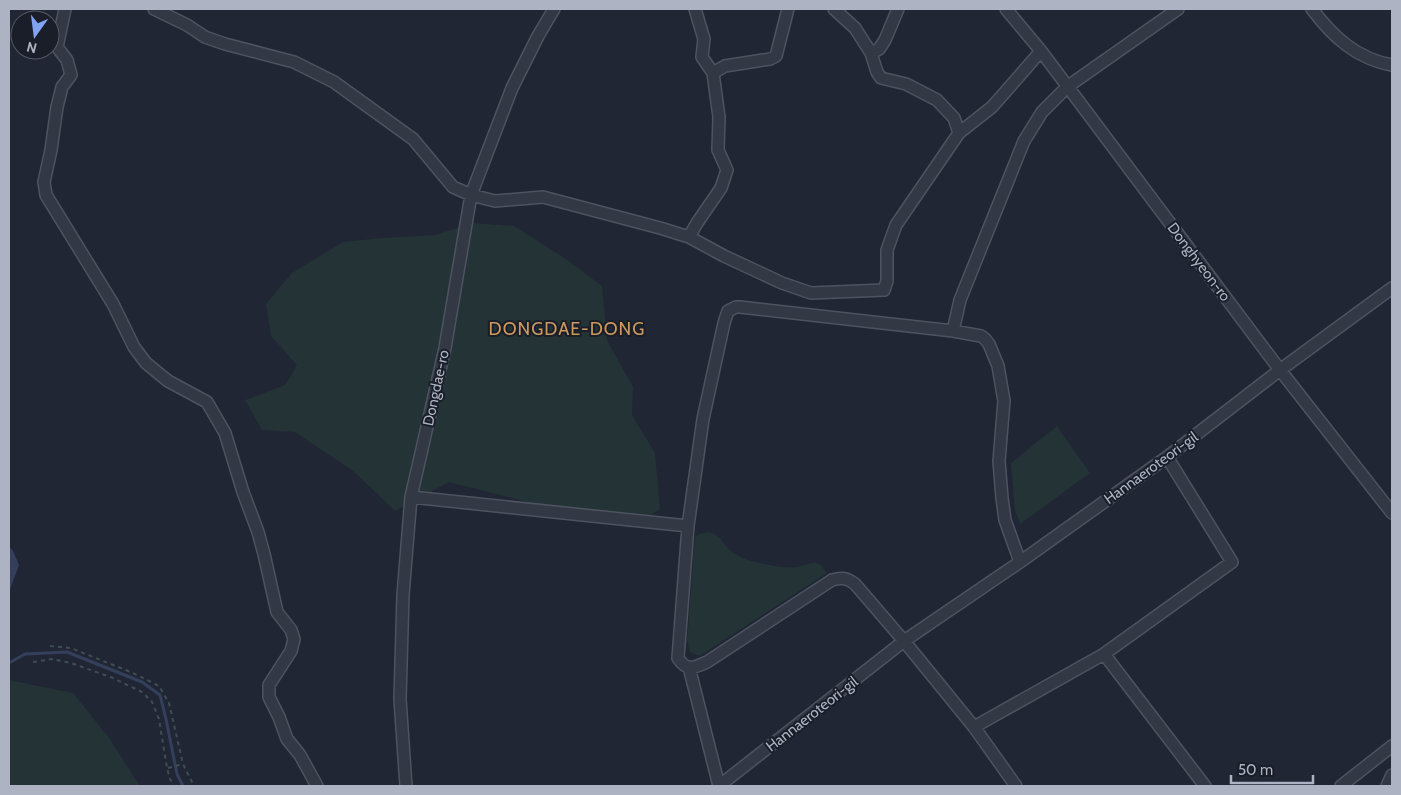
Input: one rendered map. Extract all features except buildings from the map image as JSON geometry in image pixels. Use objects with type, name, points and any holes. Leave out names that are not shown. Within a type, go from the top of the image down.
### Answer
[{"type":"street","points":[[65,9],[58,47],[67,60],[71,75],[62,87],[57,107],[44,182],[46,196],[113,304],[134,347],[146,363],[168,381],[207,402],[225,433],[242,492],[258,532],[277,612],[291,630],[294,639],[291,651],[269,685],[269,697],[287,739],[300,755],[317,786]]},
{"type":"street","points":[[154,9],[186,25],[204,37],[294,62],[334,82],[412,139],[453,187],[471,195],[495,201],[543,196],[689,237],[732,260],[782,282],[811,292],[884,290],[887,281],[887,250],[896,225],[959,133],[992,107],[1041,51]]},
{"type":"street","name":"Dongdae-ro","points":[[406,786],[400,690],[403,594],[411,497],[445,348],[471,195],[512,88],[554,9]]},
{"type":"street","points":[[689,237],[697,222],[721,188],[727,170],[718,150],[719,117],[713,72],[702,57],[704,39],[695,9]]},
{"type":"street","points":[[713,72],[725,66],[770,60],[776,56],[788,9]]},
{"type":"street","points":[[834,9],[855,28],[871,53],[881,78],[906,84],[937,100],[954,118],[959,133]]},
{"type":"street","points":[[871,53],[879,49],[885,40],[898,9]]},
{"type":"street","name":"Donghyeon-ro","points":[[1006,9],[1041,51],[1280,370],[1392,513]]},
{"type":"street","points":[[953,331],[960,300],[1024,141],[1042,112],[1068,87],[1178,9]]},
{"type":"street","points":[[1312,9],[1331,32],[1350,49],[1366,58],[1392,65]]},
{"type":"street","name":"Hannaeroteori-gil","points":[[719,786],[904,641],[1167,458],[1280,370],[1392,288]]},
{"type":"street","points":[[1016,786],[974,727],[904,641],[855,584],[848,579],[832,580],[696,667],[682,664],[678,658],[688,526],[703,419],[728,310],[740,307],[953,331],[981,336],[985,339],[990,344],[998,366],[1004,401],[999,461],[1002,498],[1005,520],[1020,562]]},
{"type":"street","points":[[974,727],[1104,654],[1232,562],[1167,458]]},
{"type":"street","points":[[411,497],[688,526]]},
{"type":"street","points":[[1104,654],[1205,786]]},
{"type":"street","points":[[690,667],[719,786]]},
{"type":"street","points":[[1341,786],[1392,746]]},
{"type":"street","points":[[1387,786],[1392,776]]},
{"type":"path","points":[[50,646],[72,648],[133,673],[159,686],[169,703],[181,764],[194,786]]},
{"type":"path","points":[[33,662],[52,659],[71,663],[113,678],[142,692],[152,702],[159,719],[170,779],[174,786]]},
{"type":"path","points":[[169,767],[181,764]]},
{"type":"shaded area","points":[[473,223],[514,226],[563,257],[602,286],[607,340],[633,387],[632,415],[655,453],[660,509],[630,528],[449,482],[395,511],[353,471],[295,432],[262,430],[245,400],[285,385],[297,365],[271,336],[266,304],[292,273],[343,242],[435,235]]},
{"type":"shaded area","points":[[1057,426],[1090,473],[1020,524],[1015,510],[1011,463]]},
{"type":"shaded area","points":[[708,532],[720,538],[730,550],[747,559],[786,567],[818,563],[827,573],[701,655],[697,655],[690,652],[687,641],[695,538],[697,535]]},
{"type":"shaded area","points":[[9,680],[73,693],[110,739],[140,786],[9,786]]},
{"type":"water","points":[[9,546],[19,565],[9,592]]},
{"type":"waterway","points":[[9,663],[25,654],[67,652],[142,682],[160,695],[177,774],[183,786]]},
{"type":"district","name":"DONGDAE-DONG","points":[[567,329]]}]
